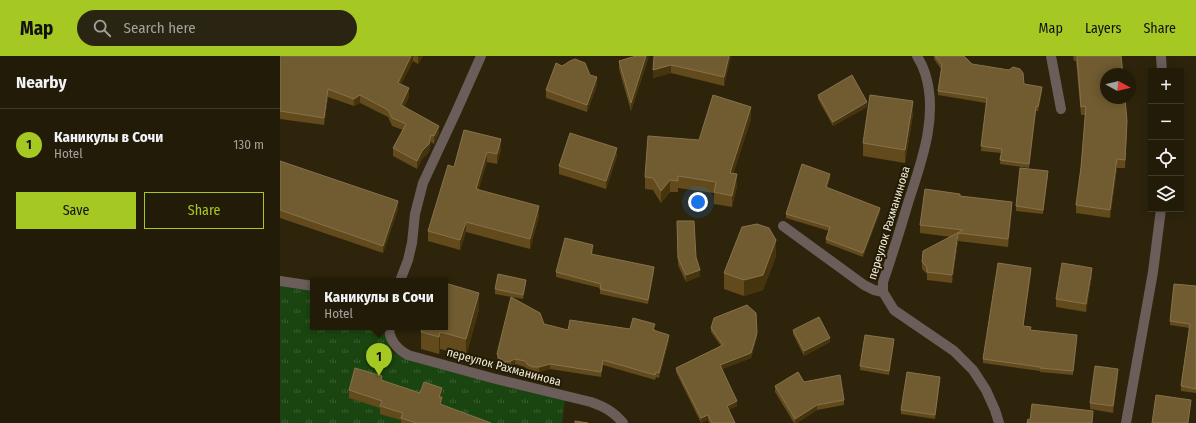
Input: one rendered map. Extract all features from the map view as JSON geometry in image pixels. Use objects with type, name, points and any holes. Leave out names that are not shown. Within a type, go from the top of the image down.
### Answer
[{"type":"street","points":[[401,278],[411,248],[415,214],[423,183],[481,56]]},
{"type":"street","name":"переулок Рахманинова","points":[[917,56],[925,72],[929,91],[930,110],[928,134],[922,159],[883,282],[883,292],[894,310],[954,351],[973,370],[986,390],[996,410],[999,423]]},
{"type":"street","points":[[1051,56],[1061,110]]},
{"type":"street","points":[[1161,56],[1162,68]]},
{"type":"street","points":[[1126,423],[1153,272],[1161,212]]},
{"type":"street","points":[[783,226],[864,285],[874,290],[883,292]]},
{"type":"street","points":[[280,281],[310,286]]},
{"type":"street","name":"переулок Рахманинова","points":[[390,330],[391,339],[396,347],[408,355],[492,378],[591,402],[616,414],[623,423]]},
{"type":"green space","points":[[280,284],[310,289],[310,330],[382,330],[393,353],[565,398],[562,423],[280,423]]},
{"type":"building","points":[[280,56],[411,56],[398,83],[409,88],[401,105],[439,126],[434,136],[431,135],[429,144],[422,151],[417,161],[393,148],[406,124],[392,118],[388,110],[360,95],[354,99],[328,89],[324,118],[280,111]]},
{"type":"building","points":[[636,56],[646,56],[631,103],[619,61]]},
{"type":"building","points":[[654,56],[729,56],[724,77],[671,65],[653,70]]},
{"type":"building","points":[[935,56],[964,56],[972,64],[1009,70],[1013,67],[1020,69],[1023,73],[1024,84],[1042,87],[1038,107],[1036,106],[1029,164],[1000,160],[1002,149],[981,146],[987,98],[938,91],[942,65]]},
{"type":"building","points":[[1077,56],[1121,56],[1122,68],[1100,68],[1100,104],[1126,104],[1127,121],[1125,160],[1117,159],[1110,210],[1076,205],[1086,106],[1081,107]]},
{"type":"building","points":[[575,59],[585,63],[590,75],[597,77],[587,105],[546,90],[556,63],[562,66]]},
{"type":"building","points":[[852,75],[867,102],[833,122],[818,95]]},
{"type":"building","points":[[713,95],[751,107],[730,173],[737,174],[732,196],[714,192],[716,182],[678,176],[678,181],[670,180],[661,191],[653,178],[645,177],[648,136],[699,140]]},
{"type":"building","points":[[870,95],[913,101],[905,150],[863,143]]},
{"type":"building","points":[[464,130],[501,139],[497,154],[487,152],[476,189],[539,206],[530,239],[466,222],[460,240],[428,231],[448,165],[454,167]]},
{"type":"building","points":[[570,133],[617,148],[606,181],[559,166]]},
{"type":"building","points":[[280,161],[398,201],[383,246],[280,210]]},
{"type":"building","points":[[802,164],[830,174],[826,187],[880,208],[863,253],[826,239],[830,227],[786,214]]},
{"type":"building","points":[[1020,168],[1048,171],[1043,210],[1016,206]]},
{"type":"building","points":[[925,189],[960,194],[960,196],[1012,202],[1008,239],[958,233],[952,275],[927,272],[927,267],[922,262],[923,251],[963,230],[920,225]]},
{"type":"building","points":[[677,221],[694,221],[696,257],[700,270],[686,275],[678,258]]},
{"type":"building","points":[[757,224],[769,228],[776,240],[763,275],[744,280],[724,273],[742,227]]},
{"type":"building","points":[[565,238],[593,245],[591,254],[654,267],[648,300],[600,289],[601,284],[556,272]]},
{"type":"building","points":[[998,263],[1031,268],[1023,326],[1031,327],[1030,330],[1077,335],[1073,371],[1040,368],[983,359]]},
{"type":"building","points":[[1062,263],[1092,268],[1086,304],[1056,299]]},
{"type":"building","points":[[498,274],[526,280],[523,295],[495,289]]},
{"type":"building","points":[[448,284],[479,293],[466,339],[440,332],[439,337],[421,332],[421,330],[448,330]]},
{"type":"building","points":[[1174,284],[1196,286],[1196,389],[1181,386],[1190,324],[1170,321]]},
{"type":"building","points":[[511,297],[540,313],[544,324],[568,330],[570,320],[630,329],[633,318],[655,324],[653,330],[669,335],[659,373],[656,372],[655,375],[603,360],[601,372],[550,364],[533,367],[528,365],[525,361],[515,359],[505,362],[500,359],[497,354]]},
{"type":"building","points":[[747,305],[756,313],[757,333],[751,353],[720,365],[737,401],[727,406],[735,423],[712,423],[708,415],[701,418],[676,368],[723,345],[711,328],[714,318]]},
{"type":"building","points":[[819,317],[830,338],[804,351],[793,330]]},
{"type":"building","points":[[865,335],[894,339],[889,371],[860,366]]},
{"type":"building","points":[[1095,366],[1118,369],[1113,406],[1090,403]]},
{"type":"building","points":[[355,368],[382,376],[381,380],[420,393],[424,382],[442,388],[439,397],[442,397],[440,404],[491,423],[416,423],[401,418],[403,413],[380,406],[382,401],[349,390]]},
{"type":"building","points":[[798,372],[804,382],[840,375],[844,400],[817,405],[795,419],[775,386]]},
{"type":"building","points":[[907,372],[940,377],[935,415],[901,410]]},
{"type":"building","points":[[1156,395],[1191,400],[1188,423],[1152,423]]},
{"type":"building","points":[[1032,404],[1093,411],[1092,423],[1027,423],[1028,419],[1030,420]]},
{"type":"building","points":[[575,421],[588,423],[575,423]]},
{"type":"place","name":"Каникулы в Сочи","points":[[379,376]]}]
